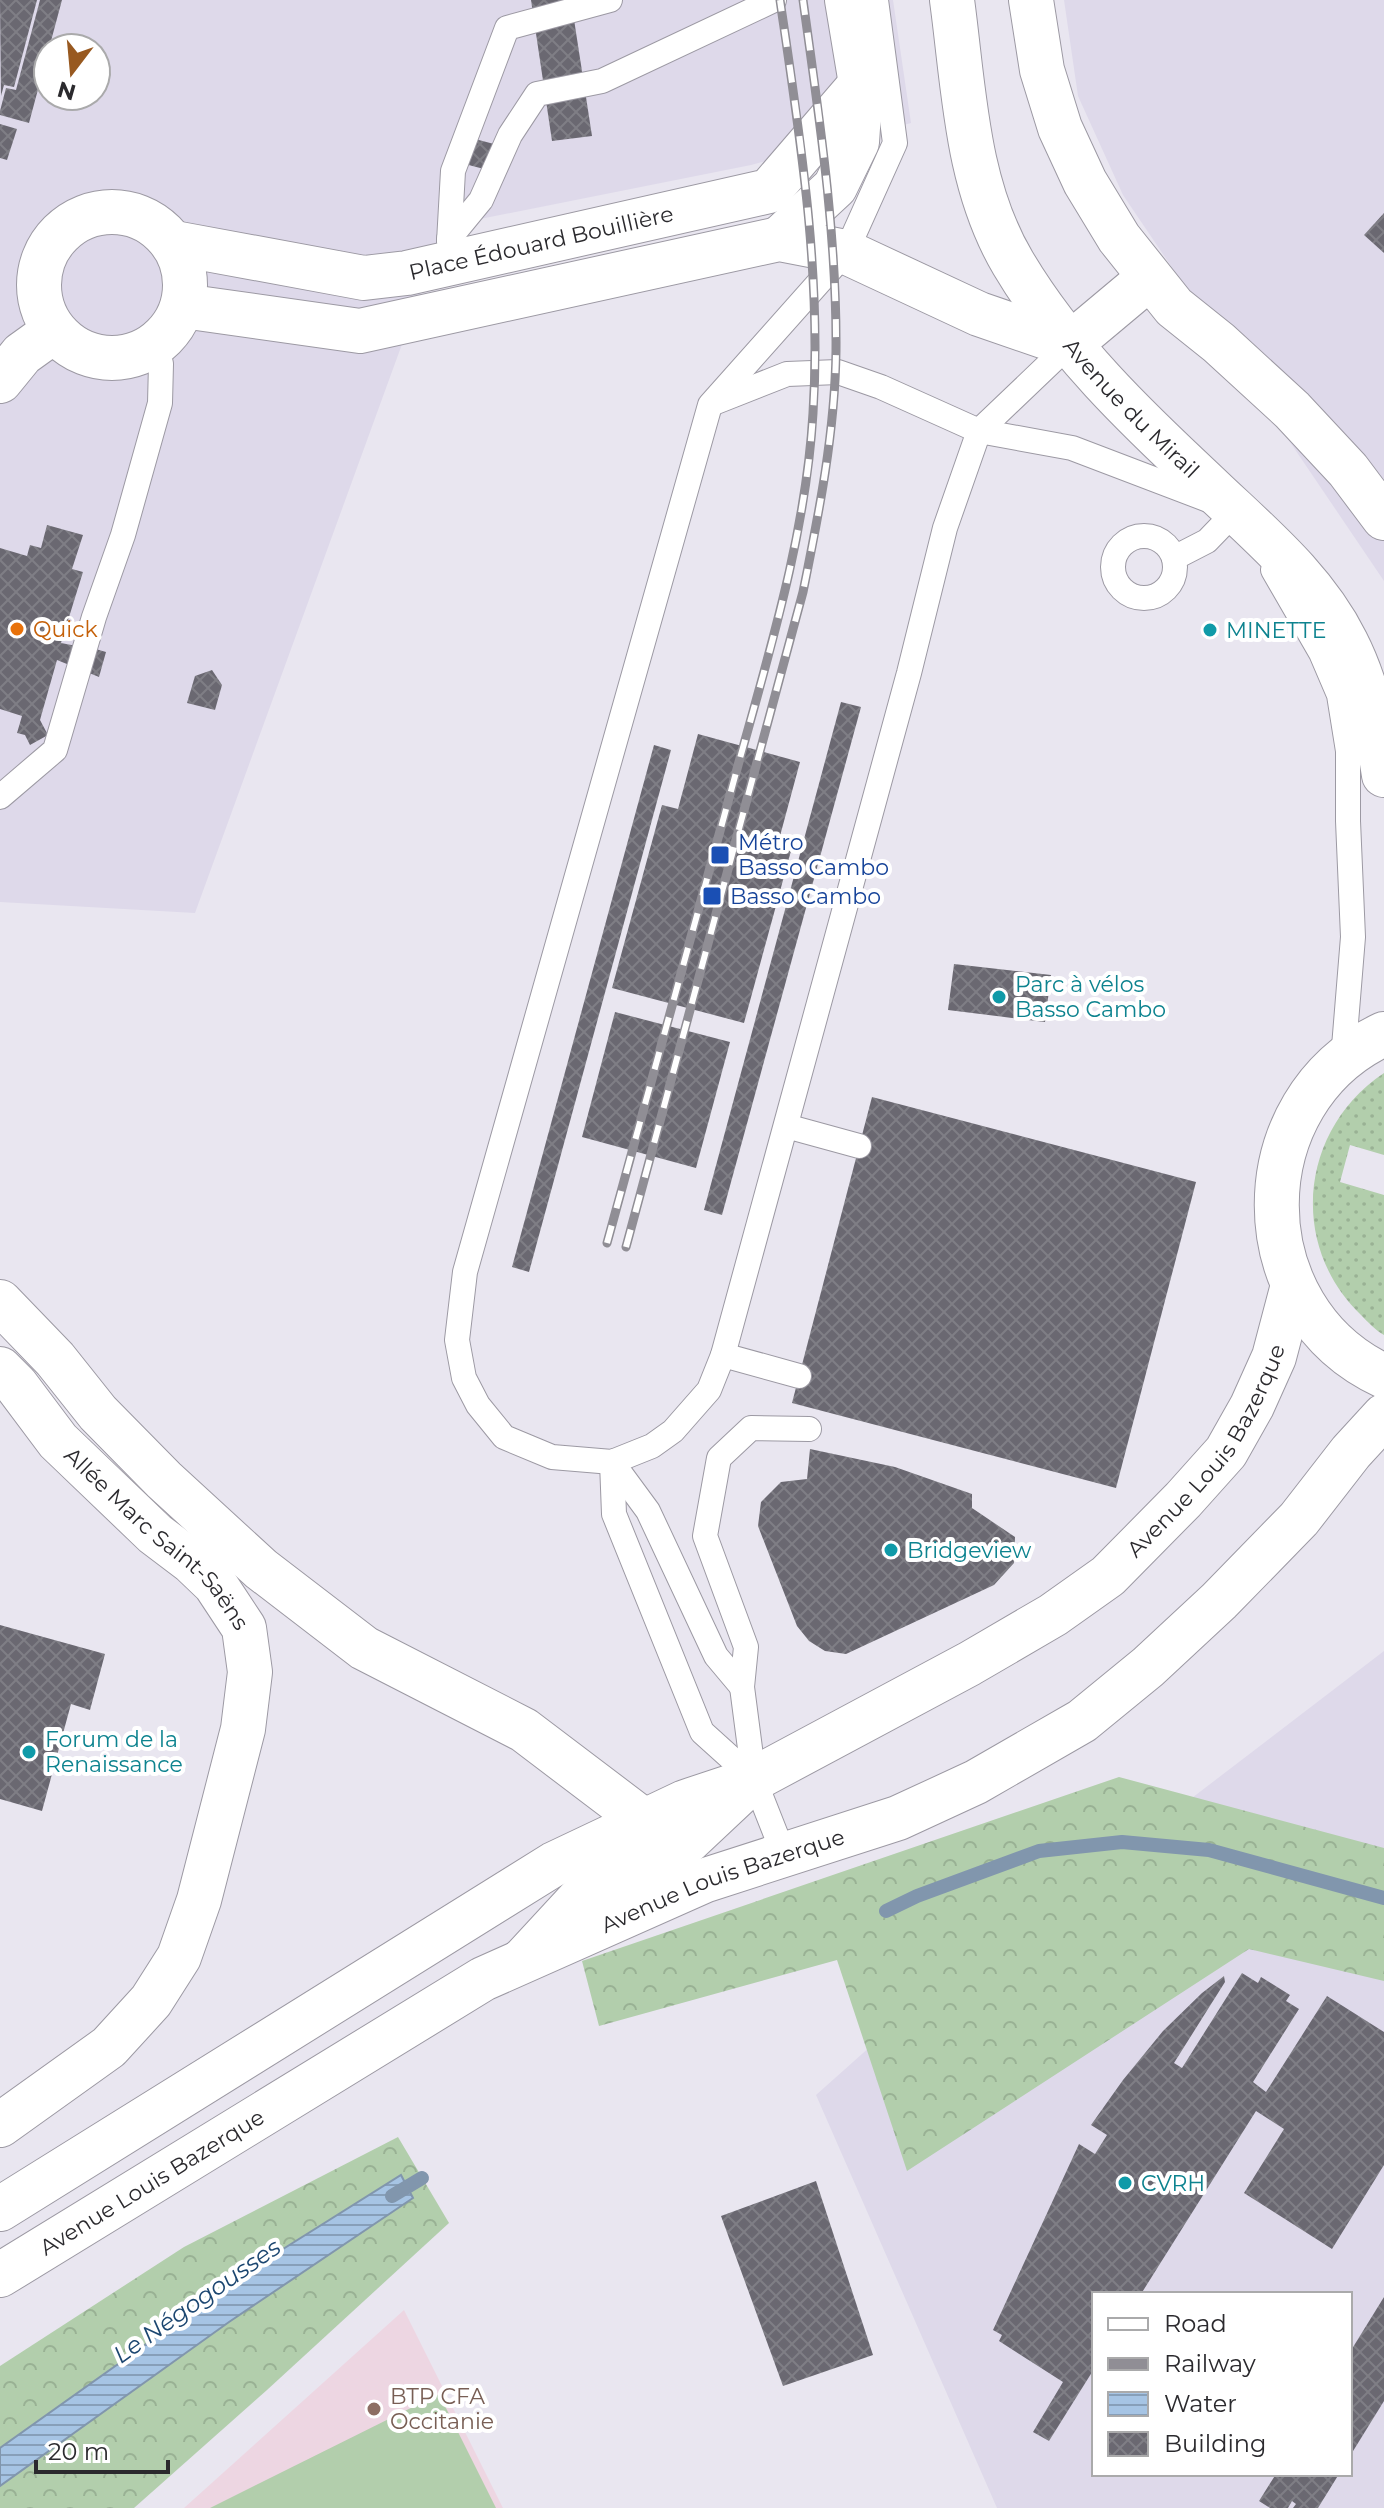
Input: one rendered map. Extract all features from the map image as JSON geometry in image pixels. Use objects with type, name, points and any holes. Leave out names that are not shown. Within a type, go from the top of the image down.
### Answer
[{"type":"main road","points":[[779,239],[835,187],[857,142],[861,84],[847,0]]},
{"type":"main road","name":"Avenue du Mirail","points":[[952,0],[968,137],[991,218],[1012,262],[1069,345],[1136,417],[1303,575],[1346,642],[1376,723],[1384,775]]},
{"type":"main road","points":[[1031,0],[1042,70],[1060,128],[1085,182],[1119,238],[1174,307],[1292,410],[1348,470],[1384,518]]},
{"type":"main road","name":"Place Édouard Bouillière","points":[[54,331],[41,306],[38,279],[45,252],[62,230],[85,215],[118,210],[150,220],[174,243],[364,278],[446,252],[769,191],[861,84]]},
{"type":"main road","points":[[183,306],[360,331],[779,239],[846,252],[979,314],[1069,345],[1149,278]]},
{"type":"main road","points":[[0,381],[22,354],[54,331],[71,346],[91,355],[114,358],[136,355],[156,344],[173,327],[183,306],[187,284],[183,262],[174,243]]},
{"type":"main road","points":[[1370,1036],[1318,1085],[1294,1121],[1278,1171],[1275,1215],[1280,1248],[1293,1285],[1309,1313],[1334,1343],[1365,1367],[1384,1376]]},
{"type":"main road","name":"Avenue Louis Bazerque","points":[[0,2209],[554,1864],[685,1802],[754,1779],[969,1664],[1053,1615],[1108,1576],[1226,1452],[1252,1406],[1274,1357],[1293,1285]]},
{"type":"main road","points":[[0,1302],[55,1359],[98,1413],[164,1480],[261,1569],[364,1648],[524,1730],[644,1821]]},
{"type":"main road","name":"Allée Marc Saint-Saëns","points":[[0,1369],[16,1385],[58,1441],[155,1534],[215,1584],[244,1628],[250,1672],[243,1729],[199,1900],[179,1957],[151,2001],[109,2047],[0,2125]]},
{"type":"main road","name":"Avenue Louis Bazerque","points":[[0,2275],[483,1979],[706,1880],[911,1812],[976,1782],[1082,1721],[1148,1667],[1219,1601],[1299,1519],[1351,1452],[1384,1416]]},
{"type":"main road","points":[[524,1959],[587,1891],[688,1841],[754,1779]]},
{"type":"lane","points":[[446,252],[453,171],[507,28],[610,0]]},
{"type":"lane","points":[[446,252],[481,200],[510,135],[537,94],[602,81],[774,0]]},
{"type":"lane","points":[[876,0],[895,143],[846,252],[710,405],[465,1272],[457,1340],[464,1378],[478,1405],[504,1437],[552,1457],[612,1462],[652,1446],[673,1431],[709,1390],[723,1355],[786,1126],[945,528],[979,431],[1069,345]]},
{"type":"lane","points":[[0,797],[55,750],[94,617],[123,535],[160,403],[161,364],[156,344]]},
{"type":"lane","points":[[710,405],[787,374],[838,372],[881,387],[979,431],[1072,448],[1236,511],[1297,608],[1339,695],[1348,751],[1353,937],[1370,1036]]},
{"type":"lane","points":[[1174,558],[1207,541],[1236,511]]},
{"type":"lane","points":[[786,1126],[859,1146]]},
{"type":"lane","points":[[723,1355],[799,1376]]},
{"type":"lane","points":[[784,1855],[754,1779],[742,1687],[746,1647],[705,1536],[719,1458],[751,1428],[809,1429]]},
{"type":"lane","points":[[612,1462],[648,1511],[716,1656],[742,1687]]},
{"type":"lane","points":[[612,1462],[614,1514],[702,1732],[754,1779]]},
{"type":"shaded area","points":[[0,0],[893,0],[911,123],[751,165],[445,226],[195,913],[0,902]]},
{"type":"shaded area","points":[[1064,0],[1384,0],[1384,581],[1123,195],[1078,96]]},
{"type":"shaded area","points":[[1384,1651],[1384,2508],[997,2508],[816,2095],[890,2029]]},
{"type":"shaded area","name":"BTP CFA Occitanie","points":[[404,2310],[503,2508],[184,2508]]},
{"type":"green space","points":[[1384,1073],[1384,1155],[1350,1145],[1340,1182],[1384,1195],[1384,1335],[1361,1315],[1338,1287],[1322,1256],[1314,1222],[1314,1189],[1321,1156],[1335,1125],[1356,1097]]},
{"type":"green space","points":[[1119,1777],[1384,1848],[1384,1981],[1249,1949],[907,2171],[837,1960],[599,2026],[582,1961]]},
{"type":"green space","points":[[398,2137],[449,2223],[134,2508],[0,2508],[0,2366],[184,2247]]},
{"type":"green space","points":[[439,2394],[496,2508],[210,2508]]},
{"type":"water","points":[[401,2175],[413,2198],[229,2322],[0,2486],[0,2448],[256,2266]]},
{"type":"building","points":[[0,0],[37,0],[14,87],[4,85],[1,96]]},
{"type":"building","points":[[40,0],[62,0],[53,32],[32,32],[32,112],[29,123],[0,115],[6,88],[16,90]]},
{"type":"building","points":[[531,0],[571,0],[592,136],[552,141]]},
{"type":"building","points":[[0,124],[17,129],[7,160],[0,158]]},
{"type":"building","points":[[456,134],[494,144],[488,170],[449,160]]},
{"type":"building","points":[[1384,213],[1384,253],[1364,235]]},
{"type":"building","points":[[47,525],[83,535],[72,569],[83,572],[61,643],[106,652],[99,677],[57,660],[40,720],[48,735],[30,745],[25,735],[17,733],[22,716],[0,709],[0,548],[27,556],[30,545],[41,548]]},
{"type":"building","name":"MINETTE","points":[[1212,621],[1216,635],[1208,638],[1203,624]]},
{"type":"building","points":[[212,670],[222,685],[215,710],[187,703],[195,676]]},
{"type":"building","points":[[841,702],[861,707],[722,1215],[704,1210]]},
{"type":"building","name":"Métro Basso Cambo","points":[[698,734],[800,762],[780,836],[794,840],[744,1023],[612,988],[662,805],[678,809]]},
{"type":"building","points":[[654,745],[671,750],[529,1272],[512,1267]]},
{"type":"building","name":"Parc à vélos Basso Cambo","points":[[954,964],[1051,975],[1045,1022],[948,1010]]},
{"type":"building","points":[[615,1012],[730,1042],[696,1168],[582,1137]]},
{"type":"building","points":[[872,1097],[1196,1182],[1116,1488],[792,1403]]},
{"type":"building","name":"Bridgeview","points":[[810,1449],[895,1467],[972,1494],[972,1508],[1015,1537],[1014,1563],[994,1585],[846,1654],[825,1651],[809,1641],[797,1626],[758,1526],[761,1502],[781,1482],[807,1479]]},
{"type":"building","points":[[0,1625],[105,1654],[90,1710],[71,1704],[42,1811],[0,1799]]},
{"type":"building","name":"CVRH","points":[[1242,1973],[1258,1983],[1261,1977],[1290,1995],[1286,2001],[1299,2009],[1253,2082],[1266,2092],[1327,1996],[1384,2032],[1384,2165],[1332,2249],[1244,2193],[1284,2129],[1256,2111],[1142,2292],[1092,2292],[1092,2372],[1049,2441],[1033,2432],[1063,2382],[999,2341],[1002,2335],[993,2330],[1079,2144],[1095,2154],[1107,2135],[1091,2125],[1163,2031],[1224,1976],[1225,1982],[1174,2063],[1182,2068]]},
{"type":"building","points":[[816,2181],[873,2355],[783,2386],[721,2216]]},
{"type":"building","points":[[1384,2297],[1384,2401],[1352,2453],[1352,2349]]},
{"type":"building","points":[[1275,2476],[1338,2476],[1318,2508],[1293,2508],[1296,2504],[1292,2501],[1288,2508],[1270,2508],[1259,2501]]},
{"type":"waterway","name":"Le Négogousses","points":[[886,1911],[917,1896],[1039,1851],[1122,1842],[1209,1850],[1384,1898]]},
{"type":"waterway","name":"Le Négogousses","points":[[392,2196],[422,2178]]},
{"type":"railway","points":[[607,1243],[773,637],[803,503],[815,361],[812,257],[802,154],[780,0]]},
{"type":"railway","points":[[626,1247],[803,592],[825,472],[835,381],[834,263],[803,0]]},
{"type":"place","name":"Quick","points":[[17,629]]},
{"type":"place","name":"MINETTE","points":[[1210,630]]},
{"type":"place","name":"Métro Basso Cambo","points":[[720,855]]},
{"type":"place","name":"Basso Cambo","points":[[712,896]]},
{"type":"place","name":"Parc à vélos Basso Cambo","points":[[999,997]]},
{"type":"place","name":"Bridgeview","points":[[891,1550]]},
{"type":"place","name":"Forum de la Renaissance","points":[[29,1752]]},
{"type":"place","name":"CVRH","points":[[1125,2183]]},
{"type":"place","name":"BTP CFA Occitanie","points":[[374,2409]]}]
